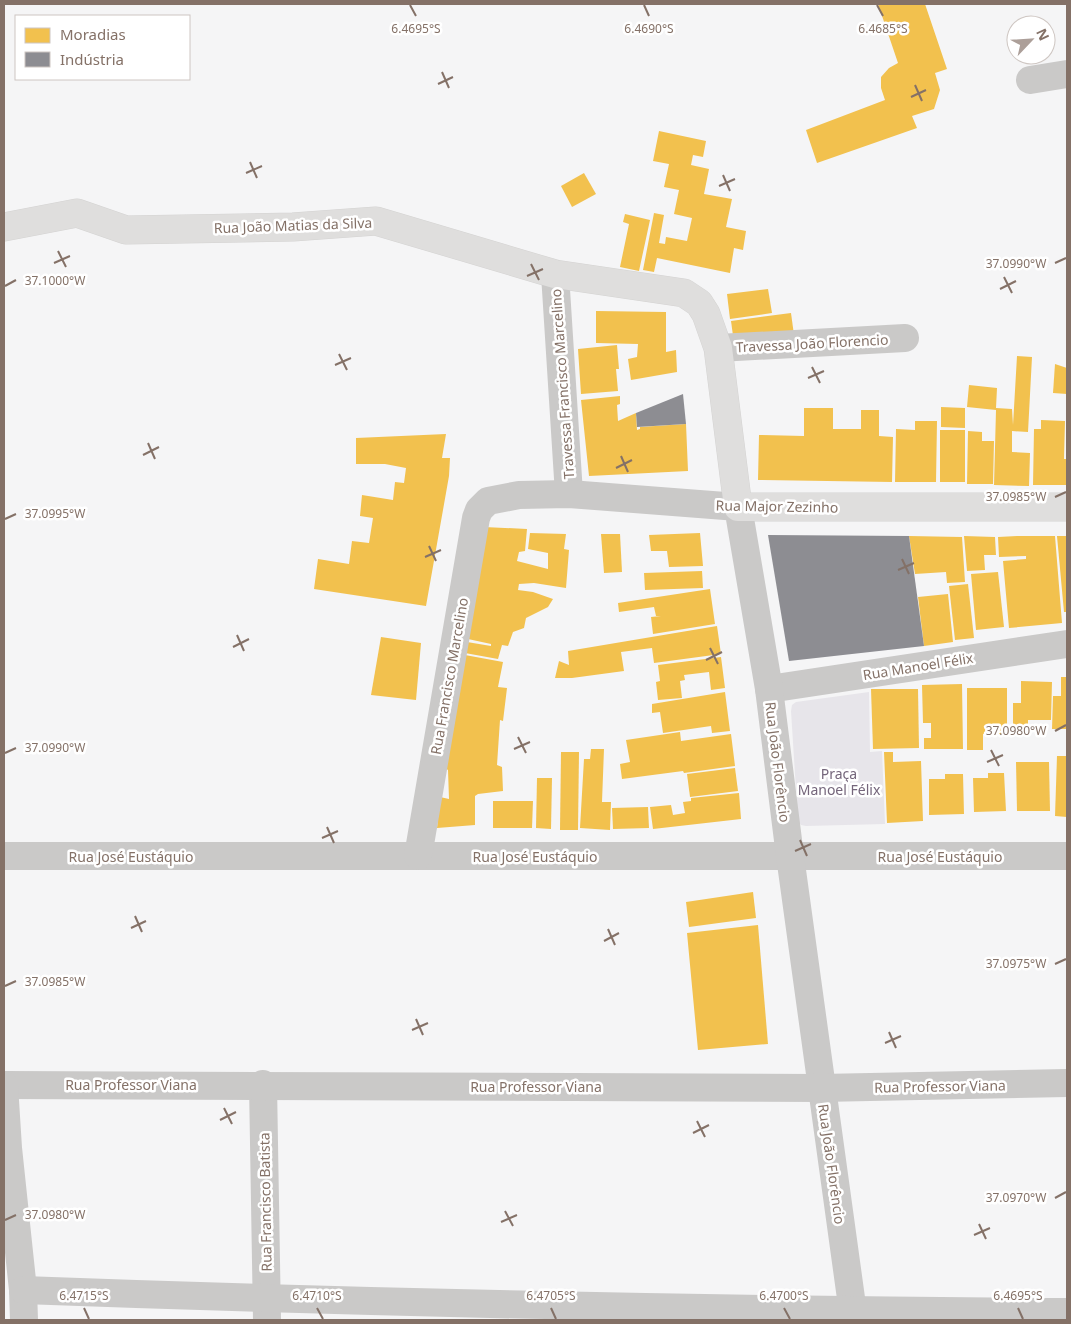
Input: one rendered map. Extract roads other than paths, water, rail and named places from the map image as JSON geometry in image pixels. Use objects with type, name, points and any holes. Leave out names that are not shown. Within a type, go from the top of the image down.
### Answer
[{"type":"street","points":[[1030,80],[1067,74]]},
{"type":"street","name":"Rua João Matias da Silva","points":[[4,228],[77,213],[126,230],[293,227],[376,221],[555,274],[667,290]]},
{"type":"street","name":"Travessa Francisco Marcelino","points":[[555,274],[569,494]]},
{"type":"street","name":"Rua João Florêncio","points":[[667,290],[684,293],[699,303],[706,314],[718,348],[738,507],[769,689],[821,1088],[853,1315]]},
{"type":"street","name":"Travessa João Florencio","points":[[718,348],[905,338]]},
{"type":"street","name":"Rua Major Zezinho","points":[[488,501],[519,495],[569,494],[738,507],[1067,507]]},
{"type":"street","name":"Rua Francisco Marcelino","points":[[418,856],[476,518],[479,510],[488,501]]},
{"type":"street","name":"Rua Manoel Félix","points":[[769,689],[1067,644]]},
{"type":"street","name":"Rua José Eustáquio","points":[[4,856],[1067,856]]},
{"type":"street","points":[[4,1084],[8,1148],[23,1290],[24,1320]]},
{"type":"street","name":"Rua Professor Viana","points":[[4,1084],[821,1088],[1067,1084]]},
{"type":"street","name":"Rua Francisco Batista","points":[[263,1084],[267,1310]]},
{"type":"street","points":[[23,1290],[267,1310],[853,1315],[1067,1312]]},
{"type":"park label","name":"Praça Manoel Félix","points":[[839,782]]}]
